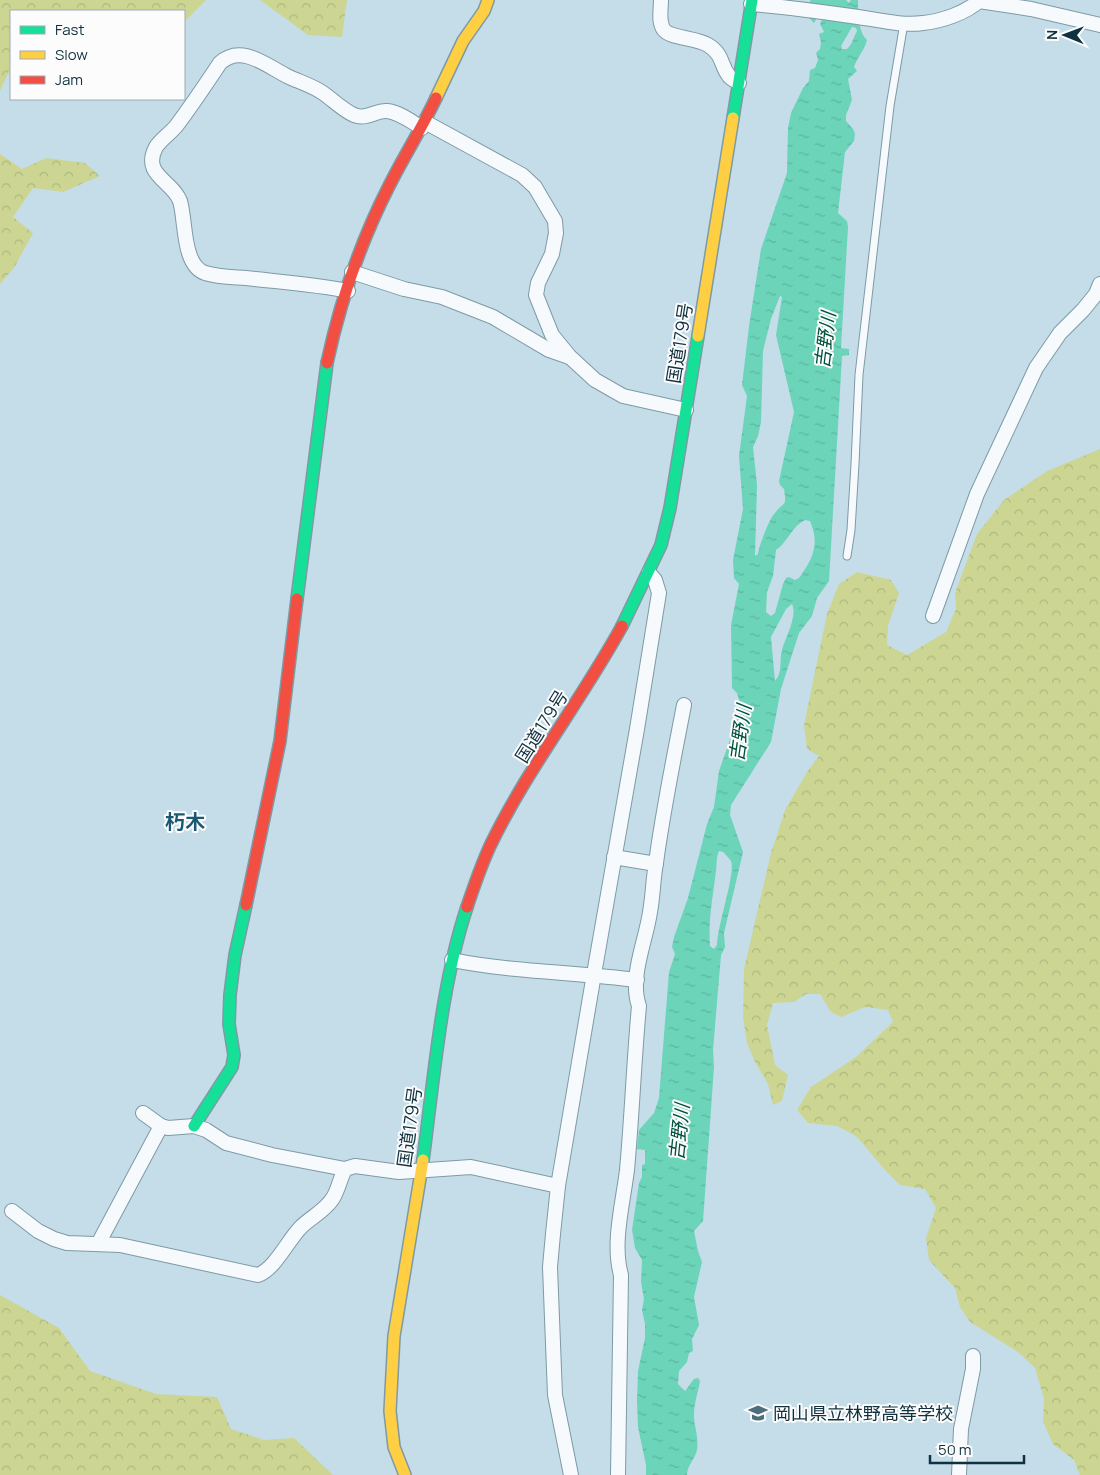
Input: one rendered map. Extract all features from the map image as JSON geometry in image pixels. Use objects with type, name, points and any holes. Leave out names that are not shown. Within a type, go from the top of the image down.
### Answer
[{"type":"main road","points":[[194,1126],[232,1067],[234,1055],[229,1024],[230,995],[235,955],[280,741],[325,371],[332,339],[360,250],[389,186],[423,125],[463,41],[484,11],[488,0]]},
{"type":"main road","name":"国道179号","points":[[404,1475],[394,1447],[390,1411],[394,1336],[452,960],[462,921],[490,846],[527,780],[607,654],[661,544],[670,508],[751,2]]},
{"type":"street","points":[[661,0],[660,22],[665,32],[672,36],[694,39],[708,45],[720,56],[729,76],[739,83]]},
{"type":"street","points":[[751,2],[900,23],[922,24],[947,18],[979,1],[1031,9],[1100,25]]},
{"type":"street","points":[[348,291],[330,287],[224,276],[206,273],[194,266],[190,257],[180,202],[176,192],[158,178],[154,171],[153,159],[156,148],[189,109],[220,63],[226,58],[237,54],[268,64],[279,72],[321,91],[356,116],[366,117],[386,111],[396,114],[423,125],[522,175],[535,187],[555,222],[556,233],[552,254],[538,283],[536,295],[552,335],[570,357],[595,380],[623,396],[686,410]]},
{"type":"street","points":[[352,272],[404,289],[442,297],[493,317],[549,350],[570,357]]},
{"type":"street","points":[[933,616],[978,494],[1036,368],[1060,333],[1096,294],[1100,284]]},
{"type":"street","points":[[571,1475],[555,1395],[550,1267],[558,1186],[659,593],[655,580],[648,573]]},
{"type":"street","points":[[618,1475],[621,1276],[617,1246],[627,1169],[639,1006],[636,998],[637,980],[642,945],[650,914],[669,781],[684,705]]},
{"type":"street","points":[[614,857],[656,864]]},
{"type":"street","points":[[452,960],[637,980]]},
{"type":"street","points":[[144,1113],[161,1126],[168,1128],[194,1126],[206,1130],[226,1143],[272,1155],[345,1170],[355,1166],[399,1172],[471,1167],[558,1186]]},
{"type":"street","points":[[98,1244],[161,1126]]},
{"type":"street","points":[[12,1211],[21,1219],[54,1239],[67,1243],[120,1246],[258,1276],[266,1272],[292,1236],[327,1206],[334,1197],[345,1170]]},
{"type":"street","points":[[959,1475],[961,1429],[973,1369],[973,1356]]},
{"type":"lane","points":[[847,556],[851,530],[859,375],[900,23]]},
{"type":"green space","points":[[0,0],[206,0],[185,21],[185,10],[10,10],[10,69],[0,91]]},
{"type":"green space","points":[[260,0],[347,0],[342,37],[308,35]]},
{"type":"green space","points":[[0,154],[22,169],[46,158],[85,163],[100,176],[63,192],[33,188],[13,217],[33,233],[14,268],[0,284]]},
{"type":"green space","points":[[1100,449],[1100,1475],[1080,1475],[1074,1460],[1053,1444],[1043,1422],[1044,1399],[1035,1368],[1018,1352],[970,1322],[960,1307],[955,1288],[929,1260],[926,1238],[936,1208],[925,1189],[900,1185],[856,1136],[837,1126],[808,1123],[797,1110],[811,1087],[856,1057],[893,1022],[888,1010],[865,1007],[841,1017],[831,1012],[820,994],[806,994],[794,1002],[773,1003],[767,1025],[775,1065],[788,1075],[782,1101],[773,1105],[768,1084],[755,1062],[747,1043],[743,1017],[744,969],[771,853],[785,810],[807,772],[819,756],[807,749],[804,725],[827,614],[839,584],[857,572],[891,580],[899,593],[888,626],[887,645],[907,655],[946,632],[956,609],[955,593],[977,534],[1004,500],[1047,471]]},
{"type":"green space","points":[[0,1295],[59,1328],[90,1371],[156,1394],[217,1397],[231,1429],[264,1440],[294,1438],[333,1475],[0,1475]]},
{"type":"water","name":"吉野川","points":[[811,0],[846,0],[849,3],[851,0],[858,0],[860,27],[867,40],[854,67],[857,71],[848,79],[852,100],[846,115],[846,121],[855,134],[854,141],[845,152],[838,213],[847,221],[848,227],[841,348],[849,349],[849,355],[842,356],[829,581],[817,598],[812,616],[799,633],[781,689],[771,742],[731,805],[730,815],[743,852],[724,933],[725,947],[721,955],[713,1050],[714,1067],[703,1221],[694,1231],[702,1262],[694,1297],[699,1325],[692,1339],[693,1351],[689,1353],[687,1362],[679,1371],[678,1384],[685,1391],[694,1379],[698,1378],[700,1381],[694,1411],[697,1450],[687,1475],[646,1475],[646,1465],[638,1427],[637,1401],[638,1371],[645,1338],[642,1310],[644,1299],[641,1282],[642,1260],[635,1248],[632,1230],[639,1183],[642,1177],[642,1165],[645,1164],[645,1150],[637,1149],[639,1130],[654,1113],[659,1098],[669,972],[675,954],[672,947],[674,937],[688,898],[707,824],[714,807],[719,771],[738,717],[740,703],[737,693],[732,688],[731,625],[739,584],[734,578],[733,560],[743,509],[739,456],[747,396],[742,385],[761,249],[787,173],[788,128],[791,113],[803,88],[809,81],[810,70],[815,68],[818,60],[816,53],[820,49],[821,42],[819,34],[824,32],[820,24],[822,20],[817,18],[814,23],[806,15],[808,4]],"holes":[[[852,27],[856,28],[857,31],[849,47],[842,49],[841,46]],[[780,296],[782,297],[776,335],[794,412],[779,481],[784,489],[785,502],[770,521],[758,554],[755,556],[757,485],[753,447],[761,422],[763,351],[771,319]],[[805,520],[810,521],[813,529],[814,551],[799,578],[795,580],[789,577],[786,578],[775,613],[771,616],[766,612],[767,592],[773,576],[776,550]],[[792,604],[792,621],[781,654],[780,671],[775,681],[771,637],[786,609]],[[719,851],[723,852],[731,861],[732,867],[717,945],[714,949],[710,946],[710,927]]]},
{"type":"traffic: fast","points":[[733,118],[752,0]]},
{"type":"traffic: fast","points":[[622,626],[661,545],[670,508],[698,336]]},
{"type":"traffic: fast","points":[[297,599],[327,363]]},
{"type":"traffic: fast","points":[[194,1126],[232,1067],[234,1055],[229,1024],[230,995],[235,955],[246,905]]},
{"type":"traffic: fast","points":[[423,1160],[445,1000],[458,937],[467,907]]},
{"type":"traffic: slow","points":[[436,98],[463,41],[484,11],[488,0]]},
{"type":"traffic: slow","points":[[698,336],[733,118]]},
{"type":"traffic: slow","points":[[405,1475],[394,1447],[390,1411],[394,1336],[423,1160]]},
{"type":"traffic: jam","points":[[327,363],[338,317],[352,272],[369,228],[436,98]]},
{"type":"traffic: jam","points":[[246,905],[280,741],[297,599]]},
{"type":"traffic: jam","points":[[467,907],[490,846],[520,790],[622,626]]},
{"type":"place","name":"岡山県立林野高等学校","points":[[758,1413]]},
{"type":"district","name":"朽木","points":[[185,821]]}]
